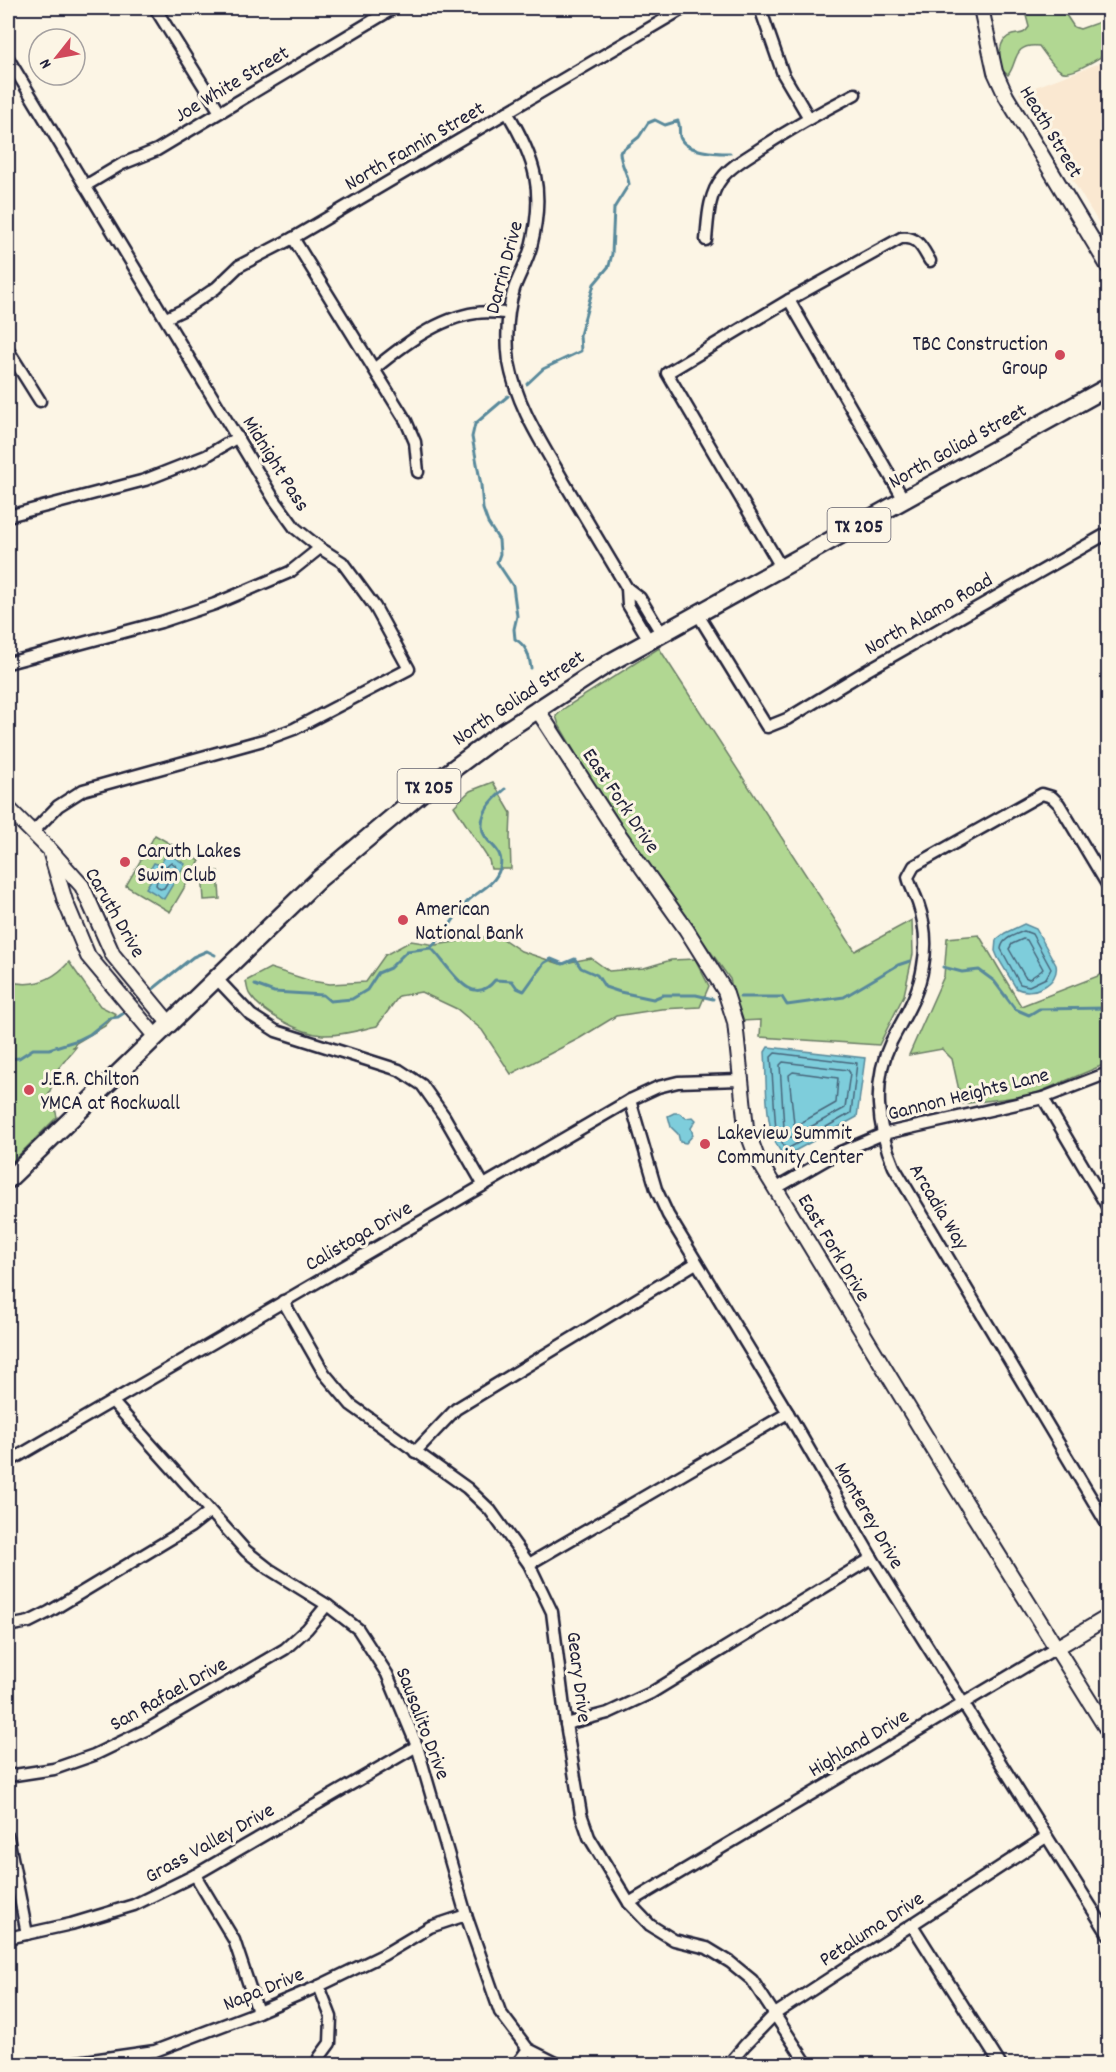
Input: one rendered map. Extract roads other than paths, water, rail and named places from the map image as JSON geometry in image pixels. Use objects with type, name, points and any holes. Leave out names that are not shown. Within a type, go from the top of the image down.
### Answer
[{"type":"main road","name":"North Goliad Street","points":[[8,1180],[310,887],[434,783],[537,709],[604,665],[1108,387]]},
{"type":"street","points":[[154,8],[220,112]]},
{"type":"street","name":"Joe White Street","points":[[85,186],[122,164],[157,150],[394,8]]},
{"type":"street","name":"North Fannin Street","points":[[166,318],[185,309],[216,288],[239,266],[292,238],[684,8]]},
{"type":"street","points":[[760,8],[783,74],[809,118]]},
{"type":"street","name":"Heath Street","points":[[981,8],[995,72],[1006,96],[1108,266]]},
{"type":"street","name":"Midnight Pass","points":[[8,58],[274,499],[295,528],[342,562],[369,598],[410,669],[294,729],[267,739],[83,790],[58,806],[33,832]]},
{"type":"street","points":[[706,240],[708,214],[721,178],[737,163],[809,118],[855,94]]},
{"type":"street","name":"Darrin Drive","points":[[507,112],[531,155],[537,177],[538,206],[531,247],[514,289],[508,313],[509,361],[522,407],[627,588],[640,598],[655,637]]},
{"type":"street","points":[[292,238],[406,421],[415,442],[418,472]]},
{"type":"street","points":[[781,567],[667,373],[789,300],[901,238],[913,238],[919,243],[930,261]]},
{"type":"street","points":[[789,300],[904,500]]},
{"type":"street","points":[[374,369],[393,353],[443,324],[477,313],[508,313]]},
{"type":"street","points":[[8,350],[40,401]]},
{"type":"street","points":[[8,516],[145,480],[206,456],[237,437]]},
{"type":"street","name":"North Alamo Road","points":[[697,612],[767,727],[787,719],[1108,533]]},
{"type":"street","points":[[8,663],[161,622],[215,604],[290,572],[320,548]]},
{"type":"street","name":"East Fork Drive","points":[[537,709],[612,825],[686,929],[725,991],[735,1022],[746,1128],[757,1158],[1108,1731]]},
{"type":"street","name":"Arcadia Way","points":[[1108,886],[1059,804],[1047,795],[1036,796],[920,862],[910,871],[908,877],[923,923],[924,965],[911,1007],[890,1045],[883,1065],[878,1103],[887,1150],[898,1174],[1108,1526]]},
{"type":"street","name":"Caruth Drive","points":[[8,808],[82,886],[113,955],[169,1023]]},
{"type":"street","name":"Caruth Drive","points":[[49,849],[65,901],[88,956],[155,1036]]},
{"type":"street","points":[[216,978],[251,1015],[276,1031],[399,1070],[422,1085],[444,1116],[483,1184]]},
{"type":"street","name":"Gannon Heights Lane","points":[[776,1189],[836,1154],[883,1134],[1043,1098],[1108,1073]]},
{"type":"street","name":"Calistoga Drive","points":[[8,1462],[630,1100],[658,1087],[678,1082],[740,1080]]},
{"type":"street","points":[[1043,1098],[1108,1208]]},
{"type":"street","name":"Monterey Drive","points":[[630,1100],[656,1189],[668,1215],[788,1413],[872,1558],[1108,1934]]},
{"type":"street","points":[[415,1452],[456,1409],[696,1263]]},
{"type":"street","name":"Geary Drive","points":[[283,1301],[324,1372],[351,1405],[467,1488],[484,1504],[529,1564],[552,1612],[566,1724],[581,1814],[589,1837],[629,1903],[650,1925],[674,1940],[707,1948],[730,1962],[752,1980],[807,2064]]},
{"type":"street","name":"Sausalito Drive","points":[[112,1401],[246,1551],[269,1569],[327,1605],[358,1629],[387,1674],[417,1746],[466,1915],[500,2012],[528,2049],[558,2064]]},
{"type":"street","points":[[529,1564],[788,1413]]},
{"type":"street","points":[[8,1626],[28,1622],[49,1612],[190,1527],[209,1512]]},
{"type":"street","points":[[566,1724],[608,1713],[651,1693],[872,1558]]},
{"type":"street","name":"San Rafael Drive","points":[[8,1776],[54,1769],[94,1755],[148,1729],[285,1649],[307,1629],[327,1605]]},
{"type":"street","name":"Highland Drive","points":[[629,1903],[1108,1617]]},
{"type":"street","name":"Grass Valley Drive","points":[[8,1938],[71,1924],[134,1905],[195,1875],[417,1746]]},
{"type":"street","points":[[8,1837],[27,1934]]},
{"type":"street","name":"Petaluma Drive","points":[[729,2064],[775,2014],[1046,1837]]},
{"type":"street","points":[[195,1875],[234,1940],[258,2012]]},
{"type":"street","name":"Napa Drive","points":[[65,2064],[155,2051],[319,1986],[383,1955],[430,1927],[466,1915]]},
{"type":"street","points":[[912,1925],[1000,2064]]},
{"type":"street","points":[[319,1986],[331,2017],[330,2043],[319,2058]]},
{"type":"street","points":[[517,2064],[528,2049]]},
{"type":"water","points":[[167,853],[185,864],[164,899],[146,888],[153,877],[148,873],[154,863],[160,865]]},
{"type":"water","points":[[1024,924],[1036,929],[1056,965],[1054,978],[1049,983],[1029,991],[1016,988],[995,951],[996,940]]},
{"type":"water","points":[[768,1047],[865,1058],[857,1117],[784,1155],[772,1135],[769,1121],[765,1052]]},
{"type":"water","points":[[679,1113],[686,1118],[693,1117],[696,1120],[691,1128],[693,1135],[686,1143],[680,1142],[678,1134],[671,1127],[668,1116]]},
{"type":"waterway","points":[[527,384],[543,369],[581,351],[580,335],[594,284],[609,266],[612,254],[614,208],[629,184],[620,152],[639,137],[648,123],[655,120],[665,125],[678,121],[680,137],[690,147],[703,151],[730,153]]},
{"type":"waterway","points":[[508,396],[475,424],[472,437],[483,509],[488,523],[499,540],[500,554],[497,562],[513,586],[517,616],[514,629],[515,639],[527,651],[531,668]]},
{"type":"waterway","points":[[431,947],[442,937],[469,900],[491,883],[498,874],[500,856],[483,832],[482,819],[491,803],[505,789]]},
{"type":"waterway","points":[[255,985],[274,992],[323,995],[330,1001],[352,999],[367,990],[378,973],[390,968],[407,951],[431,948],[460,982],[477,991],[486,988],[495,980],[512,981],[517,988],[524,991],[544,963],[551,959],[563,964],[575,959],[581,968],[597,975],[605,987],[620,992],[653,999],[663,995],[696,995],[713,999]]},
{"type":"waterway","points":[[148,993],[193,957],[207,951],[215,955]]},
{"type":"waterway","points":[[740,997],[782,997],[787,1005],[844,997],[898,965],[910,961]]},
{"type":"waterway","points":[[943,967],[962,972],[979,970],[994,981],[1015,1009],[1029,1015],[1039,1009],[1108,1008]]},
{"type":"waterway","points":[[8,1059],[19,1058],[33,1049],[49,1049],[78,1040],[90,1034],[110,1018],[118,1017],[127,1011]]},
{"type":"place","name":"TBC Construction Group","points":[[1060,355]]},
{"type":"place","name":"Caruth Lakes Swim Club","points":[[125,862]]},
{"type":"place","name":"American National Bank","points":[[403,920]]},
{"type":"place","name":"J.E.R. Chilton YMCA at Rockwall","points":[[29,1090]]},
{"type":"place","name":"Lakeview Summit Community Center","points":[[705,1144]]}]
